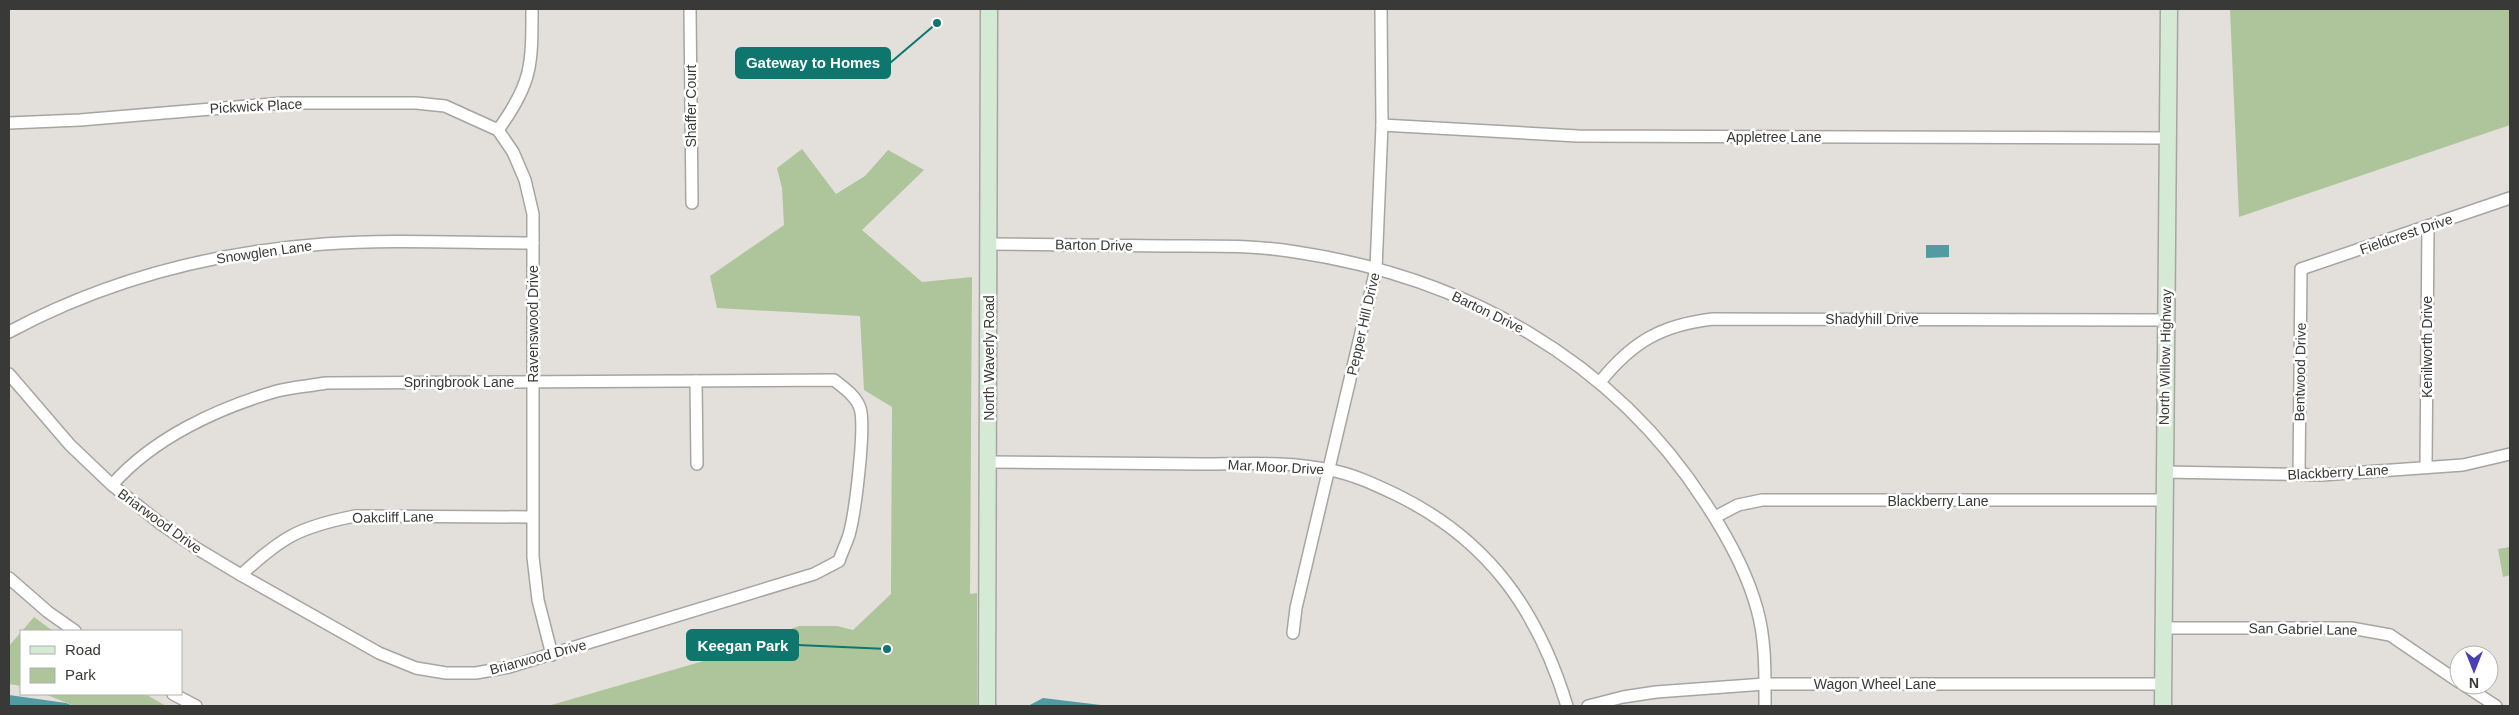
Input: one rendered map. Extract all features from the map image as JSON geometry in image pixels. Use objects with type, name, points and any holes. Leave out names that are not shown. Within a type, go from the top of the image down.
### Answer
[{"type":"street","points":[[498,130],[523,93],[529,72],[532,48],[532,9]]},
{"type":"street","name":"Shaffer Court","points":[[690,9],[692,203]]},
{"type":"street","name":"North Waverly Road","points":[[987,704],[989,9]]},
{"type":"street","name":"Pepper Hill Drive","points":[[1293,633],[1296,608],[1376,269],[1382,125],[1381,9]]},
{"type":"street","name":"North Willow Highway","points":[[2163,706],[2168,9]]},
{"type":"street","name":"Pickwick Place","points":[[9,123],[80,120],[284,103],[416,103],[445,106],[498,130]]},
{"type":"street","name":"Appletree Lane","points":[[1382,125],[1578,136],[2167,138]]},
{"type":"street","name":"Ravenswood Drive","points":[[498,130],[513,152],[530,196],[533,243],[532,517],[538,600],[552,655]]},
{"type":"street","name":"Fieldcrest Drive","points":[[2301,269],[2510,198]]},
{"type":"street","name":"Kenilworth Drive","points":[[2426,467],[2428,226]]},
{"type":"street","name":"Snowglen Lane","points":[[9,332],[71,303],[136,279],[198,262],[272,249],[352,243],[533,243]]},
{"type":"street","name":"Barton Drive","points":[[988,244],[1260,248],[1340,260],[1416,280],[1476,304],[1538,336],[1600,382],[1639,418],[1663,444],[1693,483],[1715,517],[1742,567],[1757,609],[1764,652],[1765,706]]},
{"type":"street","name":"Bentwood Drive","points":[[2299,475],[2301,269]]},
{"type":"street","name":"Shadyhill Drive","points":[[1600,382],[1633,347],[1651,336],[1672,326],[1706,320],[2166,320]]},
{"type":"street","name":"Briarwood Drive","points":[[9,374],[42,415],[112,485],[168,529],[241,575],[379,653],[416,668],[446,673],[476,673],[509,667],[552,655],[814,574],[839,561],[849,535],[854,511],[862,425],[860,407],[850,393],[834,380]]},
{"type":"street","name":"Springbrook Lane","points":[[112,485],[124,471],[160,444],[200,421],[278,391],[326,384],[368,382],[834,380]]},
{"type":"street","points":[[696,381],[697,464]]},
{"type":"street","name":"Blackberry Lane","points":[[2164,472],[2299,475],[2463,465],[2510,454]]},
{"type":"street","name":"Mar Moor Drive","points":[[989,462],[1265,464],[1330,470],[1384,489],[1416,504],[1460,534],[1491,562],[1532,618],[1556,668],[1567,706]]},
{"type":"street","name":"Blackberry Lane","points":[[1715,517],[1738,505],[1762,500],[2164,500]]},
{"type":"street","name":"Oakcliff Lane","points":[[241,575],[275,545],[297,532],[342,518],[355,516],[532,517]]},
{"type":"street","points":[[9,578],[48,612],[73,630]]},
{"type":"street","name":"San Gabriel Lane","points":[[2163,628],[2351,628],[2390,635],[2449,675]]},
{"type":"street","name":"Wagon Wheel Lane","points":[[1588,706],[1623,697],[1656,692],[1765,684],[2163,684]]},
{"type":"street","points":[[175,695],[196,706]]},
{"type":"street","points":[[2479,695],[2496,706]]},
{"type":"green space","points":[[2230,9],[2510,9],[2510,125],[2239,217]]},
{"type":"green space","points":[[802,149],[836,194],[865,176],[888,150],[924,170],[862,230],[922,282],[972,277],[970,594],[977,593],[977,706],[548,706],[700,662],[799,626],[837,626],[853,630],[891,594],[892,407],[864,390],[860,316],[717,308],[710,276],[784,225],[782,188],[777,168]]},
{"type":"green space","points":[[2510,547],[2510,575],[2503,577],[2498,549]]},
{"type":"green space","points":[[34,617],[52,630],[23,630]]},
{"type":"green space","points":[[20,633],[20,686],[9,684],[9,646]]},
{"type":"green space","points":[[47,695],[147,695],[166,706],[74,706]]},
{"type":"water","points":[[1926,245],[1949,245],[1949,257],[1926,258]]},
{"type":"water","points":[[9,695],[66,703],[73,706],[9,706]]},
{"type":"water","points":[[1043,698],[1109,706],[1028,706]]},
{"type":"place","name":"Gateway to Homes","points":[[937,23]]},
{"type":"place","name":"Keegan Park","points":[[887,649]]}]
